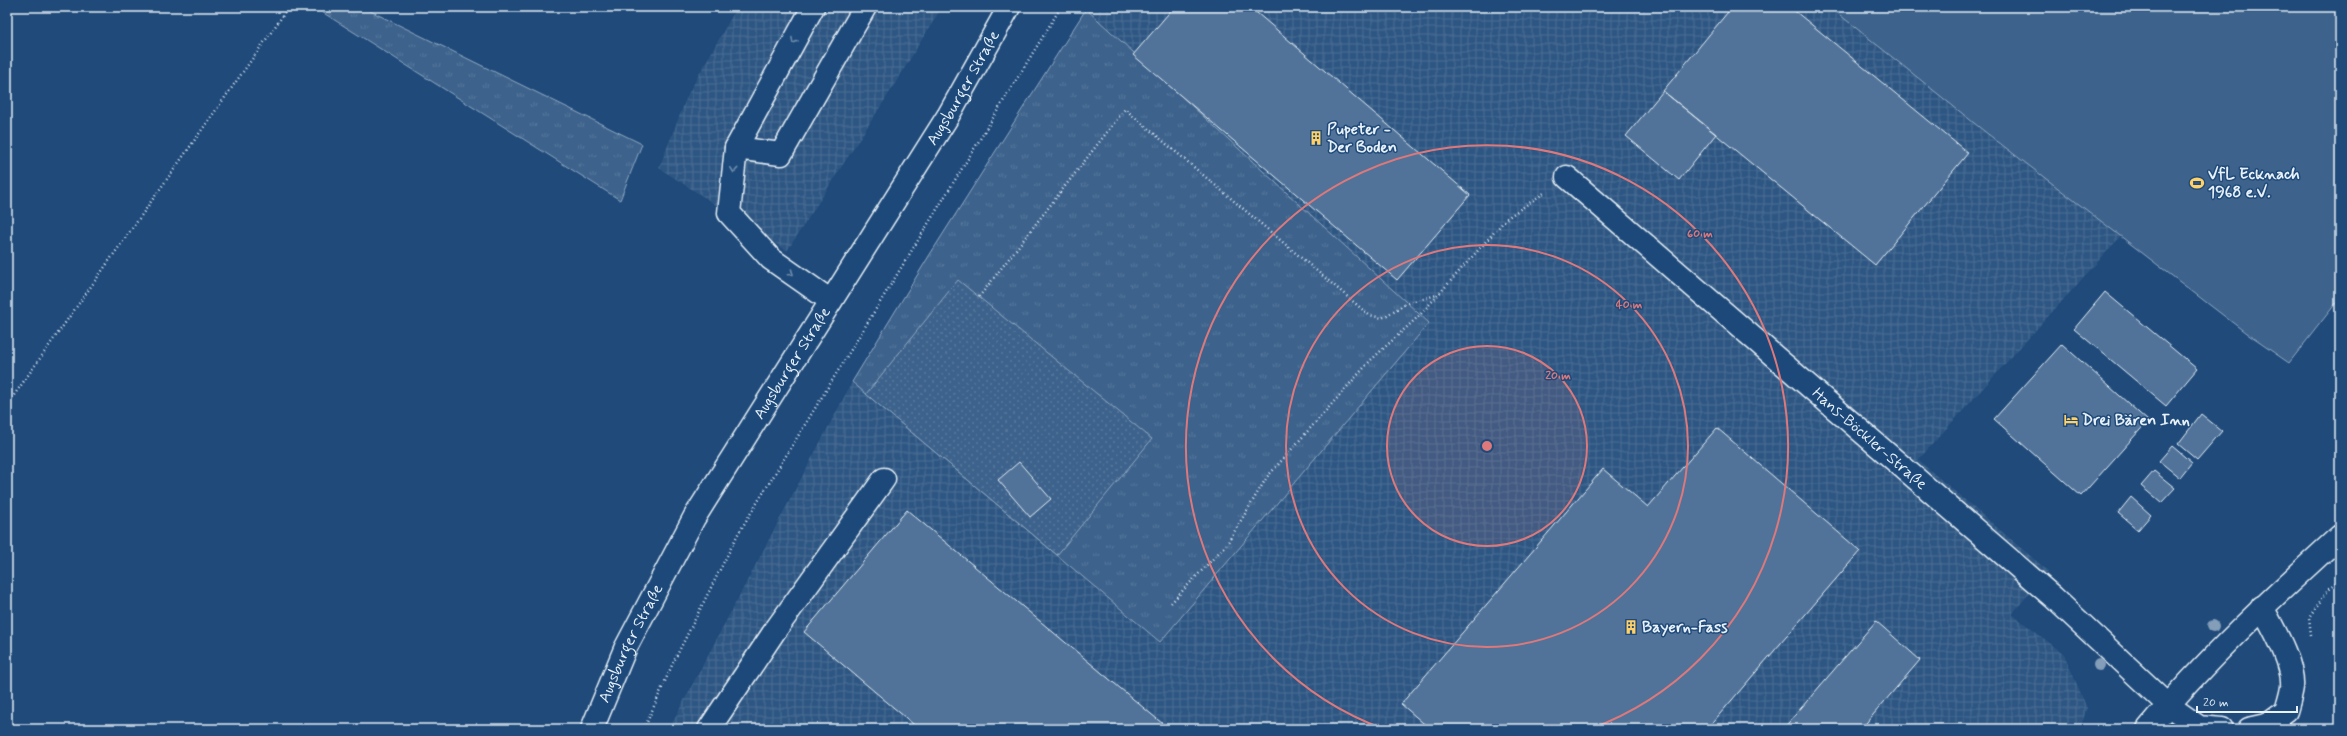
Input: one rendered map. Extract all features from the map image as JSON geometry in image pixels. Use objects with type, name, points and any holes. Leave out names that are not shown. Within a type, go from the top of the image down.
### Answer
[{"type":"street","points":[[813,7],[736,148],[729,213],[771,259],[831,301]]},
{"type":"street","points":[[736,148],[781,154],[865,7]]},
{"type":"street","name":"Augsburger Straße","points":[[592,729],[625,649],[694,518],[948,116],[1009,7]]},
{"type":"street","name":"Hans-Böckler-Straße","points":[[1567,177],[2053,598],[2168,705],[2199,728],[2222,729]]},
{"type":"street","points":[[709,729],[774,632],[884,479]]},
{"type":"street","points":[[2148,729],[2168,705],[2262,607],[2340,536]]},
{"type":"street","points":[[2249,729],[2266,725],[2286,712],[2292,687],[2288,664],[2277,634],[2262,607]]},
{"type":"path","points":[[7,405],[289,7]]},
{"type":"path","points":[[644,729],[673,663],[738,534],[1061,7]]},
{"type":"path","points":[[979,297],[1125,109],[1369,315],[1382,318],[1407,303],[1437,295]]},
{"type":"path","points":[[1171,604],[1227,544],[1272,472],[1371,360],[1437,295],[1507,218],[1567,177]]},
{"type":"shaded area","points":[[737,7],[942,7],[888,95],[787,251],[659,168],[688,94]]},
{"type":"shaded area","points":[[1087,7],[1830,7],[1984,131],[2122,235],[1918,460],[2048,571],[2012,614],[2064,654],[2087,708],[2080,729],[669,729],[852,382],[1160,642],[1429,323],[1086,9]]},
{"type":"shaded area","points":[[2340,640],[2340,729],[2333,729],[2339,723],[2338,670]]},
{"type":"green space","points":[[314,7],[362,7],[642,144],[620,200]]},
{"type":"green space","name":"VfL Ecknach 1968 e.V.","points":[[1830,7],[2340,7],[2340,298],[2289,363],[2250,336],[1984,131]]},
{"type":"green space","points":[[1086,9],[1429,323],[1160,642],[852,382],[929,256]]},
{"type":"green space","points":[[958,280],[1152,439],[1057,555],[866,394]]},
{"type":"building","name":"Pupeter - Der Boden","points":[[1174,7],[1250,7],[1470,195],[1397,280],[1133,55]]},
{"type":"building","points":[[1732,7],[1790,7],[1968,153],[1875,265],[1663,91]]},
{"type":"building","points":[[1663,91],[1716,134],[1679,180],[1626,136]]},
{"type":"building","points":[[2105,292],[2197,369],[2166,406],[2074,329]]},
{"type":"building","name":"Drei Bären Inn","points":[[2062,344],[2148,421],[2081,496],[1994,419]]},
{"type":"building","points":[[2201,414],[2222,431],[2197,460],[2178,444]]},
{"type":"building","name":"Bayern-Fass","points":[[1717,428],[1860,551],[1707,729],[1430,729],[1401,704],[1603,469],[1648,507]]},
{"type":"building","points":[[2172,446],[2192,463],[2180,478],[2159,461]]},
{"type":"building","points":[[1019,462],[1051,499],[1030,517],[998,480]]},
{"type":"building","points":[[2154,471],[2175,488],[2161,503],[2141,486]]},
{"type":"building","points":[[2131,497],[2151,515],[2138,530],[2118,513]]},
{"type":"building","points":[[907,510],[1169,729],[919,729],[804,632]]},
{"type":"building","points":[[1876,621],[1920,660],[1861,729],[1783,729]]},
{"type":"place","name":"Pupeter - Der Boden","points":[[1316,138]]},
{"type":"place","name":"VfL Ecknach 1968 e.V.","points":[[2197,183]]},
{"type":"place","name":"Drei Bären Inn","points":[[2071,420]]},
{"type":"place","name":"Bayern-Fass","points":[[1631,627]]}]
